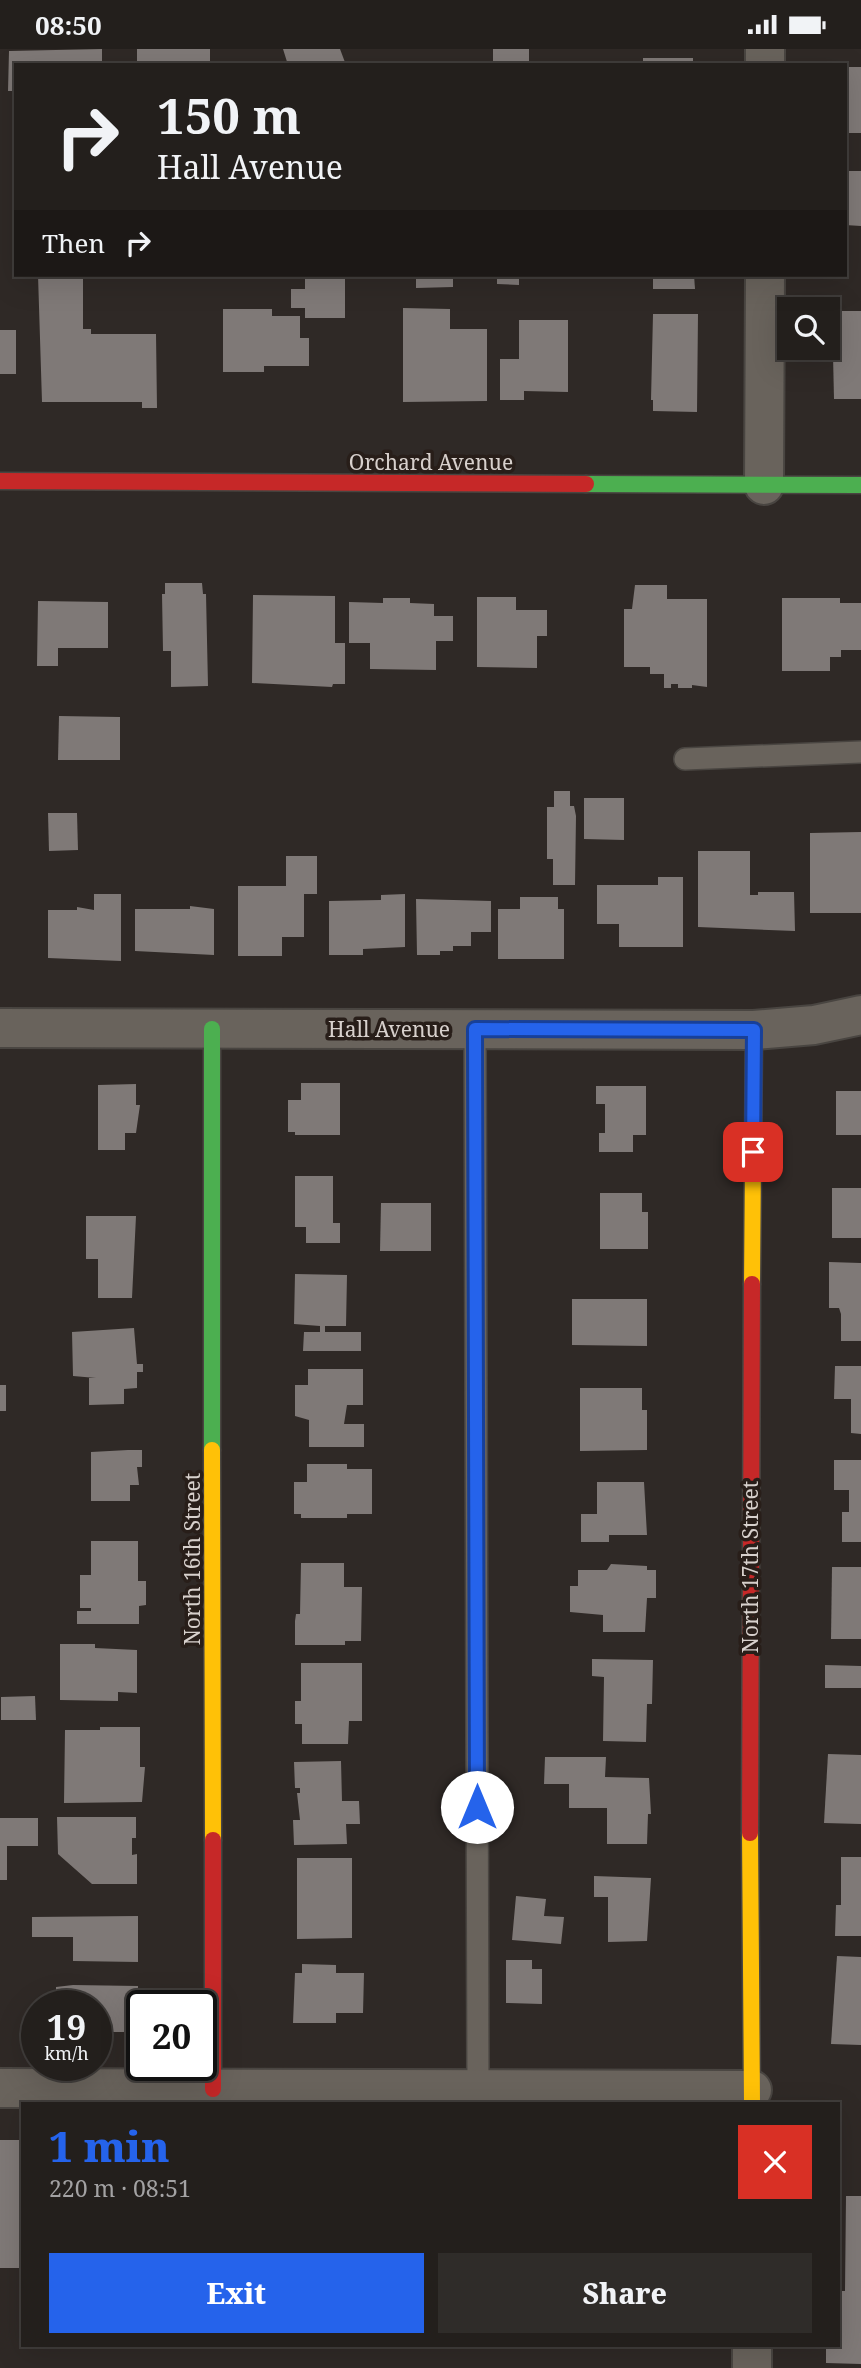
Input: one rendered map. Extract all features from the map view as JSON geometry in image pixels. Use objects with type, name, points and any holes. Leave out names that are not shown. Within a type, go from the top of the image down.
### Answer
[{"type":"street","points":[[764,485],[765,277]]},
{"type":"street","name":"Orchard Avenue","points":[[0,481],[861,485]]},
{"type":"street","name":"Hall Avenue","points":[[0,1028],[754,1030],[814,1025],[861,1015]]},
{"type":"street","name":"North 16th Street","points":[[212,1029],[213,2089]]},
{"type":"street","name":"North 17th Street","points":[[752,2097],[749,1594],[754,1030]]},
{"type":"street","points":[[0,2088],[478,2090],[752,2097]]},
{"type":"street","points":[[752,2347],[752,2368]]},
{"type":"lane","points":[[685,759],[861,752]]},
{"type":"lane","points":[[475,1029],[478,2090]]},
{"type":"building","points":[[102,49],[102,63],[14,63],[14,91],[8,91],[9,51]]},
{"type":"building","points":[[137,49],[210,49],[210,63],[137,63]]},
{"type":"building","points":[[283,49],[340,49],[345,63],[287,63]]},
{"type":"building","points":[[493,49],[529,49],[529,63],[493,63]]},
{"type":"building","points":[[643,58],[693,58],[693,63],[643,63]]},
{"type":"building","points":[[847,67],[861,67],[861,133],[847,133]]},
{"type":"building","points":[[847,171],[861,171],[861,226],[847,225]]},
{"type":"building","points":[[38,277],[83,277],[83,329],[91,329],[91,334],[156,334],[157,408],[142,408],[142,402],[42,402]]},
{"type":"building","points":[[416,277],[453,277],[453,287],[416,288]]},
{"type":"building","points":[[497,277],[519,277],[519,285],[497,284]]},
{"type":"building","points":[[653,277],[694,277],[695,289],[653,289]]},
{"type":"building","points":[[305,279],[345,279],[345,318],[305,318],[305,308],[291,308],[291,289],[305,289]]},
{"type":"building","points":[[403,308],[450,309],[450,329],[487,329],[487,401],[403,402]]},
{"type":"building","points":[[223,309],[272,309],[272,316],[300,316],[300,338],[309,338],[309,366],[264,366],[264,372],[223,372]]},
{"type":"building","points":[[840,311],[861,311],[861,399],[834,399],[833,360],[840,360]]},
{"type":"building","points":[[653,314],[698,314],[697,412],[653,411]]},
{"type":"building","points":[[519,320],[568,320],[568,392],[524,391],[524,400],[500,400],[500,359],[519,359]]},
{"type":"building","points":[[0,330],[16,330],[16,374],[0,374]]},
{"type":"building","points":[[165,583],[202,583],[203,594],[206,594],[208,686],[171,687],[171,651],[163,651],[162,594],[165,594]]},
{"type":"building","points":[[635,585],[667,585],[667,599],[707,599],[707,687],[692,685],[692,688],[678,688],[678,684],[671,684],[671,688],[664,688],[664,674],[650,674],[650,667],[624,667],[624,609],[632,609]]},
{"type":"building","points":[[253,595],[335,596],[335,643],[345,643],[345,684],[333,684],[332,687],[252,683]]},
{"type":"building","points":[[477,597],[516,597],[516,610],[547,610],[547,636],[537,636],[537,668],[477,667]]},
{"type":"building","points":[[383,598],[410,598],[410,603],[434,604],[434,616],[453,616],[453,641],[436,641],[436,670],[370,669],[370,643],[349,643],[349,602],[383,603]]},
{"type":"building","points":[[782,598],[840,598],[840,603],[861,603],[861,650],[841,650],[841,657],[830,657],[830,671],[782,671]]},
{"type":"building","points":[[38,601],[108,602],[108,648],[58,648],[58,666],[37,666]]},
{"type":"building","points":[[59,716],[120,717],[120,760],[58,760]]},
{"type":"building","points":[[554,791],[570,791],[570,806],[574,806],[575,885],[553,885],[553,859],[547,859],[547,807],[554,807]]},
{"type":"building","points":[[584,798],[624,798],[624,840],[584,839]]},
{"type":"building","points":[[48,813],[77,813],[78,850],[49,851]]},
{"type":"building","points":[[861,832],[861,913],[810,913],[810,833]]},
{"type":"building","points":[[698,851],[750,851],[750,895],[758,895],[758,892],[794,892],[795,931],[698,927]]},
{"type":"building","points":[[286,856],[317,856],[317,894],[304,894],[304,937],[282,937],[282,956],[238,956],[238,886],[286,886]]},
{"type":"building","points":[[658,877],[683,877],[683,947],[619,947],[619,924],[597,924],[597,885],[658,885]]},
{"type":"building","points":[[94,894],[121,894],[121,961],[48,958],[48,910],[77,910],[77,907],[94,910]]},
{"type":"building","points":[[405,894],[405,947],[363,949],[363,955],[329,955],[329,901],[381,900],[381,895]]},
{"type":"building","points":[[520,897],[558,897],[558,909],[564,909],[564,959],[498,959],[498,909],[520,909]]},
{"type":"building","points":[[416,899],[491,901],[491,932],[471,932],[471,946],[453,946],[453,951],[440,951],[440,955],[417,955]]},
{"type":"building","points":[[190,906],[214,909],[214,955],[135,951],[135,909],[190,909]]},
{"type":"building","points":[[301,1083],[340,1083],[340,1135],[295,1135],[295,1132],[288,1132],[288,1100],[301,1100]]},
{"type":"building","points":[[136,1084],[136,1105],[140,1105],[136,1133],[125,1133],[125,1150],[98,1150],[98,1085]]},
{"type":"building","points":[[596,1086],[646,1086],[646,1135],[633,1135],[633,1152],[599,1152],[599,1133],[605,1133],[605,1104],[596,1104]]},
{"type":"building","points":[[836,1091],[861,1091],[861,1135],[836,1135]]},
{"type":"building","points":[[295,1176],[333,1176],[333,1223],[340,1223],[340,1243],[306,1243],[306,1227],[295,1227]]},
{"type":"building","points":[[832,1188],[861,1188],[861,1238],[832,1238]]},
{"type":"building","points":[[600,1193],[642,1193],[642,1212],[648,1212],[648,1249],[600,1249]]},
{"type":"building","points":[[381,1203],[431,1203],[431,1251],[380,1251]]},
{"type":"building","points":[[86,1216],[136,1216],[132,1298],[98,1298],[98,1259],[86,1259]]},
{"type":"building","points":[[829,1262],[861,1263],[861,1341],[841,1341],[839,1308],[829,1308]]},
{"type":"building","points":[[295,1274],[347,1275],[346,1326],[325,1326],[325,1332],[361,1332],[361,1351],[303,1351],[304,1332],[320,1332],[320,1326],[294,1324]]},
{"type":"building","points":[[572,1299],[647,1299],[647,1346],[572,1345]]},
{"type":"building","points":[[134,1328],[137,1364],[143,1364],[143,1372],[137,1372],[137,1388],[124,1389],[124,1404],[89,1405],[89,1378],[96,1378],[73,1376],[72,1332]]},
{"type":"building","points":[[835,1366],[861,1366],[861,1434],[851,1433],[851,1399],[834,1399]]},
{"type":"building","points":[[308,1369],[363,1369],[363,1405],[347,1405],[344,1424],[364,1424],[364,1447],[309,1447],[309,1420],[295,1416],[295,1385],[308,1385]]},
{"type":"building","points":[[0,1385],[6,1385],[6,1411],[0,1411]]},
{"type":"building","points":[[580,1388],[642,1388],[642,1410],[647,1410],[647,1450],[580,1451]]},
{"type":"building","points":[[142,1450],[142,1467],[137,1467],[139,1485],[130,1485],[130,1501],[91,1501],[91,1452]]},
{"type":"building","points":[[834,1460],[861,1460],[861,1542],[842,1542],[842,1512],[849,1512],[849,1490],[834,1490]]},
{"type":"building","points":[[307,1464],[347,1464],[347,1469],[372,1469],[372,1514],[347,1514],[347,1518],[301,1518],[301,1514],[294,1514],[294,1482],[307,1482]]},
{"type":"building","points":[[597,1482],[644,1482],[647,1535],[609,1535],[609,1542],[581,1542],[581,1514],[597,1514]]},
{"type":"building","points":[[91,1541],[138,1541],[138,1581],[146,1581],[146,1605],[139,1606],[139,1624],[77,1624],[77,1611],[91,1611],[91,1608],[80,1608],[80,1575],[91,1575]]},
{"type":"building","points":[[301,1563],[344,1563],[344,1587],[362,1587],[361,1641],[345,1641],[345,1645],[295,1645],[296,1614],[300,1614]]},
{"type":"building","points":[[611,1564],[647,1566],[647,1570],[656,1570],[656,1598],[647,1598],[645,1632],[603,1632],[603,1615],[570,1612],[570,1586],[578,1586],[578,1570],[607,1570]]},
{"type":"building","points":[[832,1567],[861,1567],[861,1639],[831,1639]]},
{"type":"building","points":[[60,1644],[95,1644],[95,1648],[137,1650],[137,1693],[118,1692],[118,1701],[60,1700]]},
{"type":"building","points":[[592,1659],[653,1660],[652,1704],[647,1704],[646,1742],[603,1741],[604,1677],[592,1676]]},
{"type":"building","points":[[301,1663],[362,1663],[362,1721],[349,1721],[348,1744],[302,1744],[302,1724],[295,1724],[295,1701],[301,1701]]},
{"type":"building","points":[[825,1665],[861,1666],[861,1688],[825,1688]]},
{"type":"building","points":[[35,1696],[36,1720],[1,1720],[1,1697]]},
{"type":"building","points":[[100,1727],[140,1727],[140,1767],[145,1767],[142,1802],[64,1803],[65,1730],[100,1730]]},
{"type":"building","points":[[828,1754],[861,1755],[861,1824],[824,1823]]},
{"type":"building","points":[[545,1757],[606,1757],[605,1777],[649,1778],[651,1814],[648,1814],[647,1844],[607,1844],[607,1808],[569,1808],[569,1784],[544,1784]]},
{"type":"building","points":[[341,1761],[342,1801],[359,1801],[360,1824],[346,1824],[347,1844],[294,1845],[293,1820],[300,1820],[297,1793],[300,1793],[300,1788],[295,1788],[294,1762]]},
{"type":"building","points":[[57,1817],[136,1817],[136,1838],[132,1838],[132,1855],[137,1854],[137,1884],[92,1884],[58,1854]]},
{"type":"building","points":[[0,1818],[38,1818],[38,1846],[7,1846],[7,1880],[0,1880]]},
{"type":"building","points":[[841,1857],[861,1857],[861,1936],[835,1936],[836,1905],[841,1905]]},
{"type":"building","points":[[297,1858],[352,1858],[352,1938],[297,1939]]},
{"type":"building","points":[[594,1876],[651,1878],[647,1941],[608,1942],[608,1897],[594,1897]]},
{"type":"building","points":[[516,1896],[546,1899],[544,1916],[564,1917],[561,1944],[512,1940]]},
{"type":"building","points":[[138,1916],[138,1962],[73,1961],[73,1937],[32,1937],[32,1917]]},
{"type":"building","points":[[837,1956],[861,1957],[861,2045],[831,2044]]},
{"type":"building","points":[[506,1960],[532,1960],[532,1969],[542,1969],[542,2004],[506,2003]]},
{"type":"building","points":[[302,1964],[336,1965],[336,1973],[364,1973],[363,2013],[336,2013],[336,2023],[293,2023],[295,1973],[302,1973]]},
{"type":"building","points":[[138,1986],[138,1990],[126,1990],[126,2032],[112,2032],[112,1990],[56,1990],[56,1987]]},
{"type":"building","points":[[0,2140],[21,2140],[21,2268],[0,2268]]},
{"type":"building","points":[[846,2196],[861,2196],[861,2364],[826,2363],[826,2349],[820,2349],[840,2347],[840,2291],[845,2291]]},
{"type":"traffic: fast","points":[[586,484],[861,485]]},
{"type":"traffic: fast","points":[[212,1029],[212,1450]]},
{"type":"traffic: slow","points":[[752,1284],[754,1030]]},
{"type":"traffic: slow","points":[[212,1450],[213,1840]]},
{"type":"traffic: slow","points":[[750,1833],[752,2102]]},
{"type":"traffic: jam","points":[[0,481],[586,484]]},
{"type":"traffic: jam","points":[[750,1833],[752,1284]]},
{"type":"traffic: jam","points":[[213,1840],[213,2089]]},
{"type":"route","points":[[477,1807],[475,1029],[754,1030],[753,1152]]}]
